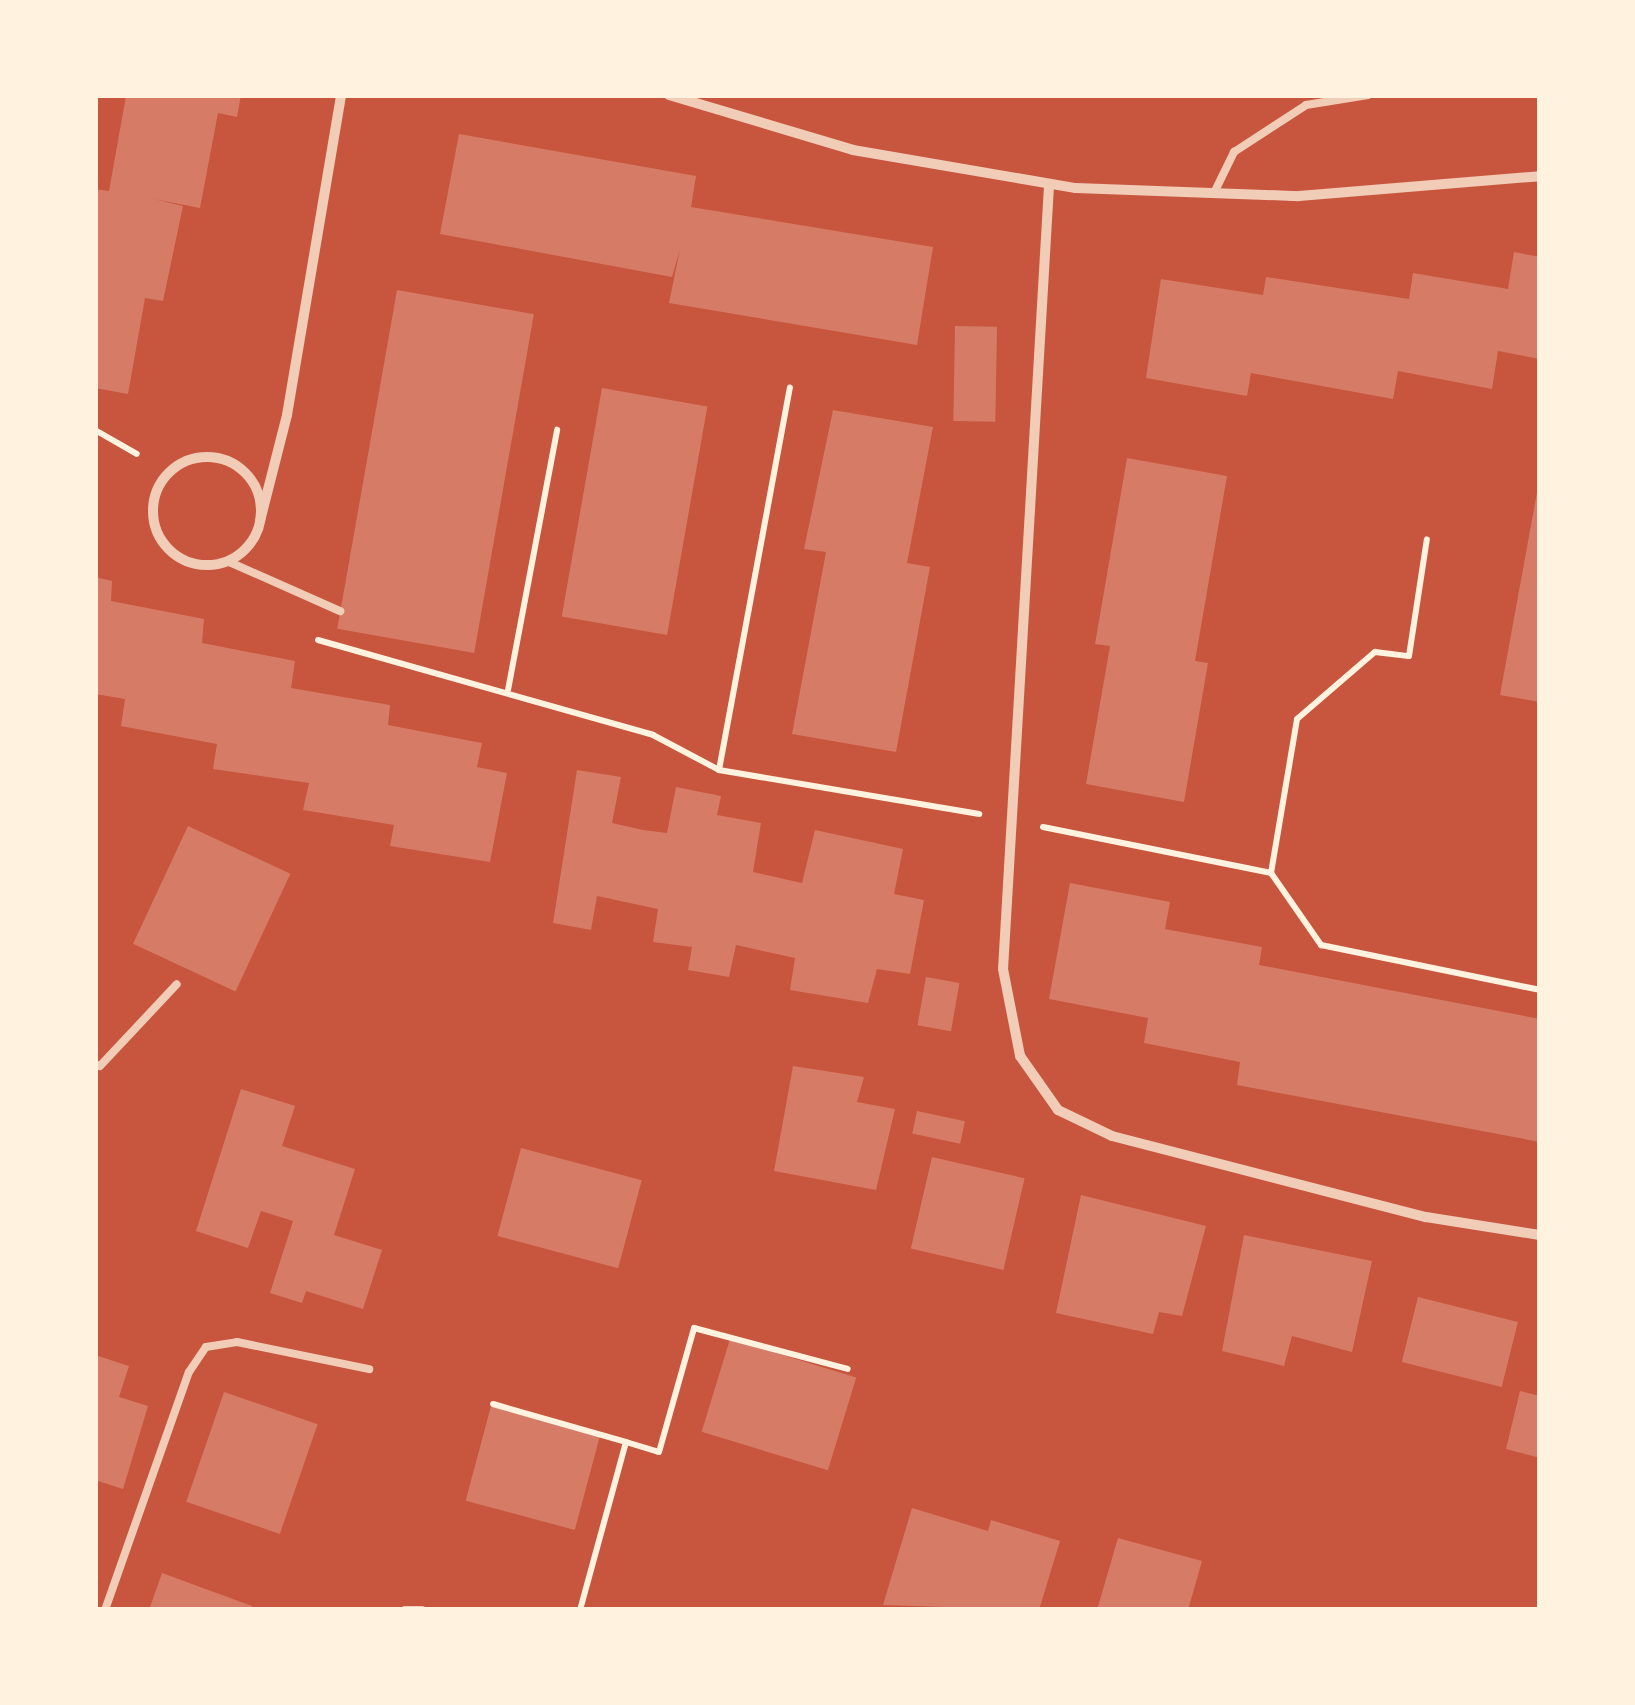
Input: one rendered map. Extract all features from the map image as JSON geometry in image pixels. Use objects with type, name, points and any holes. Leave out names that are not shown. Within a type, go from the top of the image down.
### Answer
[{"type":"street","points":[[260,521],[254,486],[230,462],[194,458],[164,477],[153,510],[164,543],[192,563],[227,561],[254,538],[260,521],[287,415],[341,95]]},
{"type":"street","points":[[669,95],[852,150],[1049,186],[1299,196],[1540,176]]},
{"type":"street","points":[[1049,186],[1003,969],[1020,1056],[1058,1110],[1112,1136],[1426,1218],[1540,1235]]},
{"type":"lane","points":[[1214,193],[1234,152],[1306,105],[1368,95]]},
{"type":"lane","points":[[227,561],[340,611]]},
{"type":"lane","points":[[95,1064],[100,1066],[178,984]]},
{"type":"lane","points":[[105,1610],[189,1372],[206,1346],[236,1342],[369,1369]]},
{"type":"lane","points":[[405,1610],[422,1610]]},
{"type":"path","points":[[719,770],[790,388]]},
{"type":"path","points":[[95,430],[138,454]]},
{"type":"path","points":[[508,690],[557,430]]},
{"type":"path","points":[[1428,538],[1409,656],[1375,652],[1297,719],[1271,873],[1321,946],[1540,990]]},
{"type":"path","points":[[299,631],[330,646],[508,690],[653,735],[719,770],[978,814]]},
{"type":"path","points":[[1042,827],[1271,873]]},
{"type":"path","points":[[493,1404],[658,1452],[694,1328],[848,1370]]},
{"type":"path","points":[[580,1610],[626,1442]]},
{"type":"building","points":[[241,95],[237,117],[218,113],[200,208],[154,199],[183,206],[163,301],[145,298],[128,394],[95,388],[95,189],[109,191],[126,96]]},
{"type":"building","points":[[459,134],[696,176],[691,207],[933,247],[917,345],[669,303],[680,249],[672,277],[440,234]]},
{"type":"building","points":[[1514,252],[1540,257],[1540,359],[1498,351],[1492,389],[1398,371],[1393,399],[1251,373],[1247,396],[1146,378],[1161,279],[1263,295],[1266,277],[1409,299],[1413,273],[1508,289]]},
{"type":"building","points":[[397,290],[534,314],[474,653],[337,629]]},
{"type":"building","points":[[955,326],[997,327],[995,422],[953,421]]},
{"type":"building","points":[[602,388],[707,407],[667,635],[562,616]]},
{"type":"building","points":[[833,410],[933,427],[907,563],[930,567],[896,752],[792,734],[826,552],[804,549]]},
{"type":"building","points":[[1127,458],[1227,476],[1195,661],[1208,663],[1184,802],[1086,784],[1110,646],[1095,644]]},
{"type":"building","points":[[1540,476],[1540,702],[1500,695]]},
{"type":"building","points":[[95,577],[112,581],[111,601],[204,619],[202,643],[295,661],[291,688],[390,705],[388,725],[482,743],[477,767],[507,773],[490,862],[390,846],[394,825],[303,810],[309,783],[213,769],[217,744],[121,726],[125,699],[95,694]]},
{"type":"building","points":[[577,770],[621,777],[612,823],[643,830],[667,833],[676,787],[721,796],[717,815],[761,823],[753,872],[802,883],[815,830],[903,849],[894,894],[924,900],[910,974],[877,969],[868,1003],[790,990],[795,958],[736,945],[729,977],[688,970],[692,947],[653,942],[658,909],[597,896],[591,930],[553,923]]},
{"type":"building","points":[[188,826],[290,874],[235,992],[133,944]]},
{"type":"building","points":[[1070,883],[1170,902],[1165,929],[1262,947],[1259,965],[1540,1019],[1540,1142],[1237,1085],[1240,1062],[1144,1043],[1148,1018],[1049,999]]},
{"type":"building","points":[[926,977],[959,983],[951,1031],[917,1025]]},
{"type":"building","points":[[793,1066],[864,1077],[857,1102],[895,1109],[876,1190],[774,1171]]},
{"type":"building","points":[[241,1089],[295,1106],[282,1146],[355,1169],[334,1235],[382,1250],[363,1309],[306,1291],[302,1303],[270,1293],[293,1221],[261,1211],[248,1248],[196,1231]]},
{"type":"building","points":[[917,1111],[965,1121],[960,1144],[912,1133]]},
{"type":"building","points":[[521,1148],[642,1180],[618,1268],[497,1236]]},
{"type":"building","points":[[932,1157],[1025,1178],[1003,1270],[911,1249]]},
{"type":"building","points":[[1081,1195],[1206,1226],[1182,1316],[1159,1312],[1153,1334],[1056,1313]]},
{"type":"building","points":[[1244,1235],[1372,1261],[1352,1352],[1292,1336],[1284,1366],[1222,1351]]},
{"type":"building","points":[[1418,1297],[1518,1322],[1502,1387],[1402,1362]]},
{"type":"building","points":[[730,1339],[856,1378],[828,1470],[702,1432]]},
{"type":"building","points":[[95,1355],[129,1366],[119,1397],[148,1406],[123,1489],[95,1480]]},
{"type":"building","points":[[1520,1391],[1540,1396],[1540,1458],[1506,1449]]},
{"type":"building","points":[[224,1392],[318,1424],[280,1534],[186,1502]]},
{"type":"building","points":[[491,1406],[600,1435],[575,1530],[466,1501]]},
{"type":"building","points":[[912,1508],[988,1531],[991,1520],[1060,1541],[1039,1610],[883,1605]]},
{"type":"building","points":[[1118,1538],[1202,1561],[1188,1610],[1097,1610]]},
{"type":"building","points":[[162,1573],[252,1606],[251,1610],[149,1610]]}]
